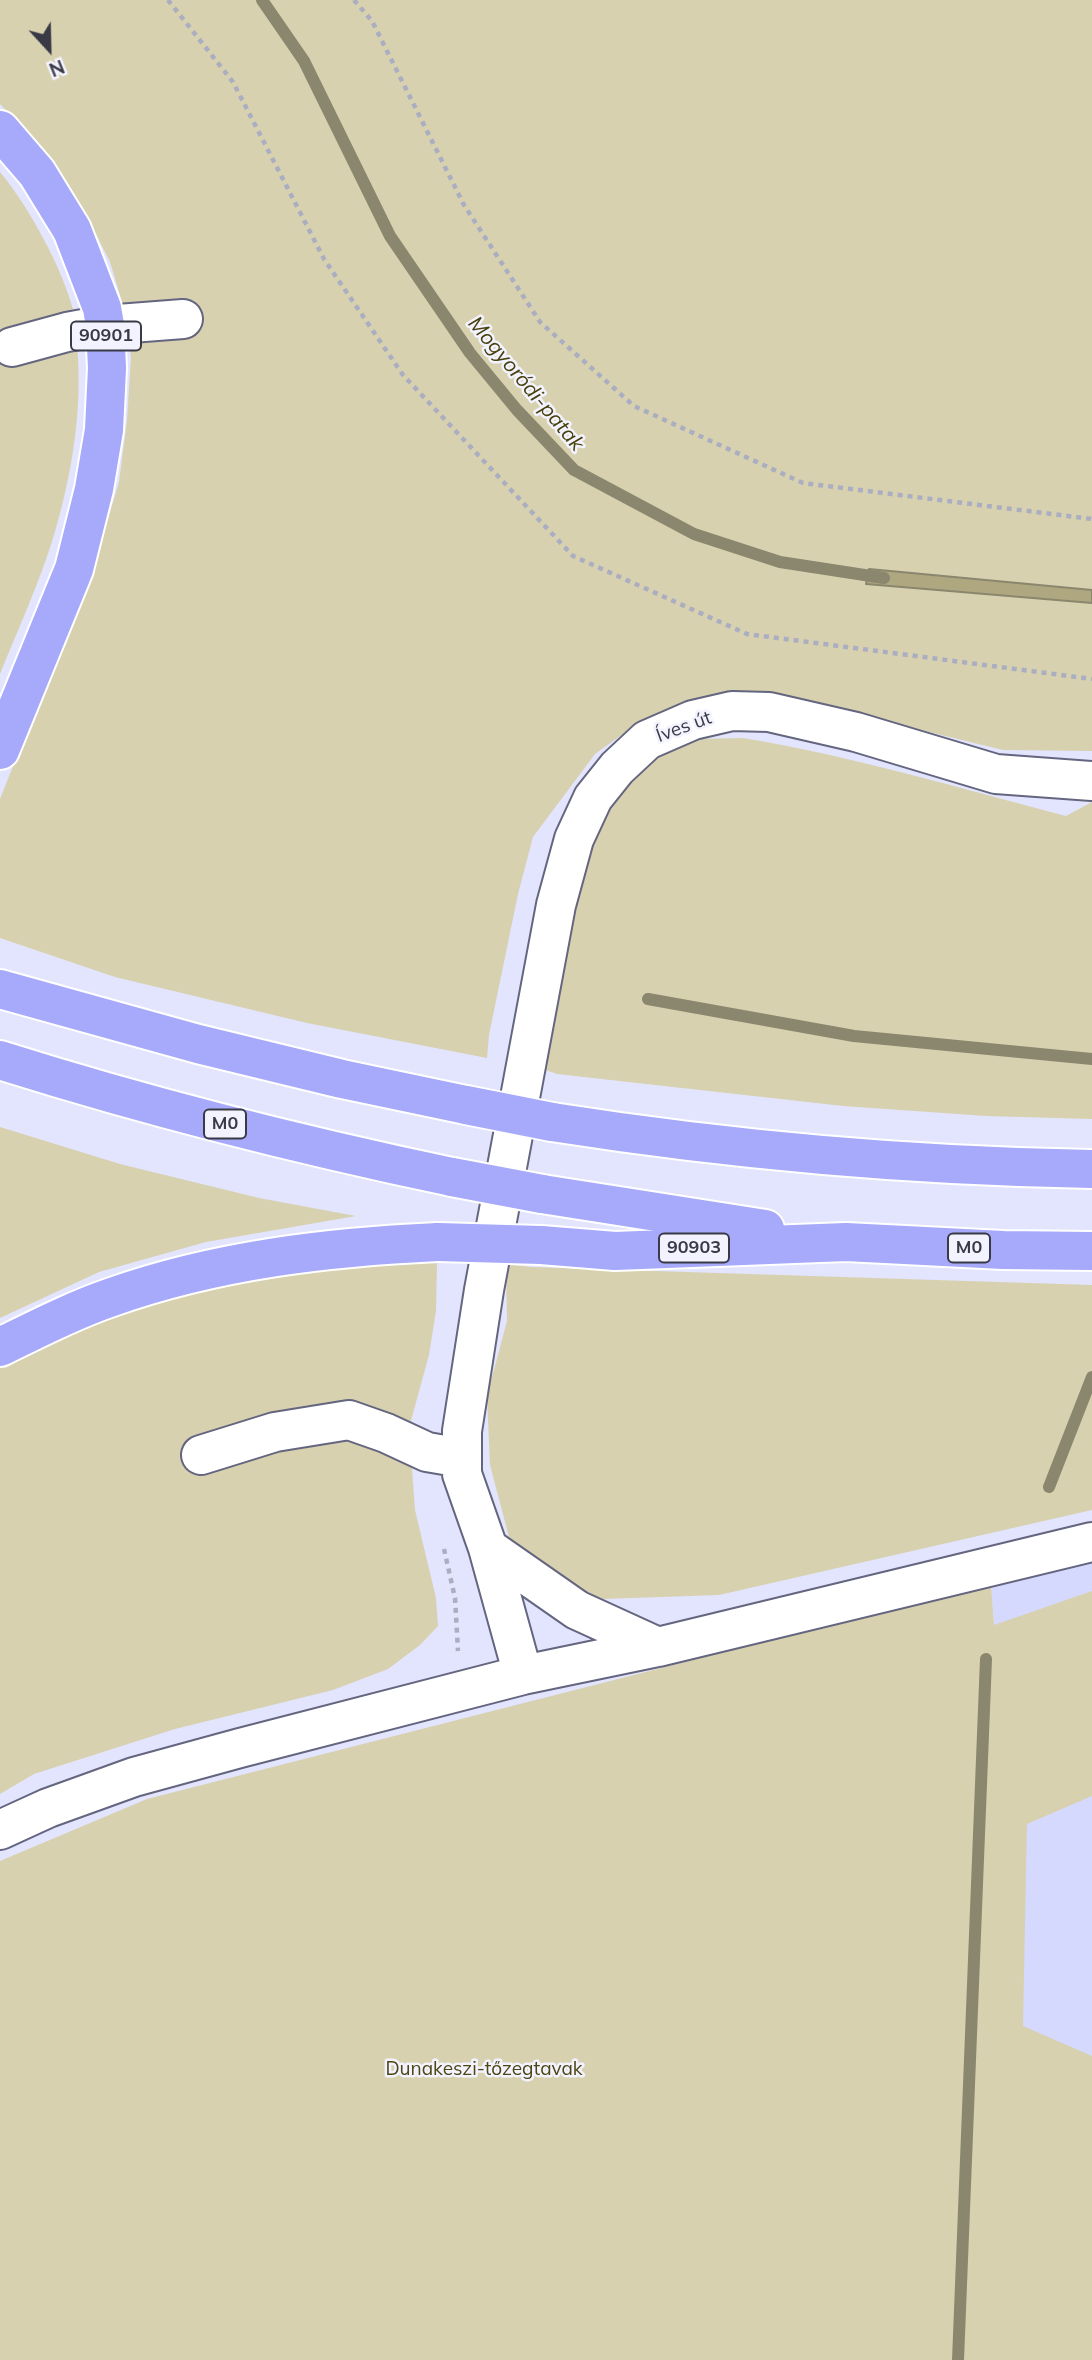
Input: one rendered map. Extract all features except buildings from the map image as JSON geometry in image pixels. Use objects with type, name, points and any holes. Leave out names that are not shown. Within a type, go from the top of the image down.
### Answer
[{"type":"highway","name":"90901","points":[[0,130],[37,173],[72,230],[102,308],[107,368],[104,429],[94,489],[78,556],[0,750]]},
{"type":"highway","points":[[7,990],[198,1044],[342,1079],[552,1122],[659,1139],[770,1151],[1000,1168],[1092,1169]]},
{"type":"highway","name":"M0","points":[[0,1060],[88,1088],[319,1149],[542,1194],[846,1242],[1003,1250],[1092,1251]]},
{"type":"highway","name":"90903","points":[[0,1347],[111,1297],[189,1274],[288,1255],[362,1245],[438,1242],[541,1245],[615,1251],[846,1242]]},
{"type":"street","points":[[12,347],[67,331],[183,319]]},
{"type":"street","name":"Íves út","points":[[523,1675],[488,1548],[462,1474],[462,1431],[484,1290],[556,905],[574,839],[593,798],[617,768],[647,740],[693,720],[732,711],[769,712],[856,732],[996,774],[1092,781]]},
{"type":"street","points":[[201,1455],[275,1432],[349,1420],[427,1452],[462,1458]]},
{"type":"street","points":[[0,1830],[48,1808],[134,1777],[523,1675],[658,1647],[1092,1542]]},
{"type":"street","points":[[488,1548],[577,1610],[658,1647]]},
{"type":"path","points":[[168,0],[233,82],[324,259],[403,375],[573,556],[747,634],[1092,679]]},
{"type":"path","points":[[354,0],[372,21],[464,205],[540,322],[634,405],[803,483],[1092,519]]},
{"type":"shaded area","points":[[869,569],[1092,590],[1092,603],[866,584]]},
{"type":"shaded area","points":[[1092,1562],[1092,2360],[963,2360],[999,1694],[991,1584]]},
{"type":"green space","points":[[0,0],[1092,0],[1092,751],[1003,750],[781,696],[679,706],[641,721],[595,754],[533,837],[518,894],[489,1035],[487,1058],[307,1023],[115,977],[0,938],[0,799],[100,546],[119,482],[131,357],[122,302],[110,262],[85,212],[50,156],[0,104]]},
{"type":"green space","points":[[0,172],[33,220],[69,296],[76,325],[78,393],[71,465],[54,535],[0,674]]},
{"type":"green space","points":[[743,738],[865,763],[1066,816],[1092,802],[1092,1119],[986,1116],[843,1106],[557,1074],[537,1067],[582,840],[650,753],[694,739]]},
{"type":"green space","points":[[0,1127],[120,1164],[259,1198],[356,1216],[206,1242],[99,1272],[0,1318]]},
{"type":"green space","points":[[437,1262],[436,1311],[429,1355],[409,1428],[415,1510],[436,1598],[438,1626],[420,1645],[388,1669],[333,1690],[175,1729],[34,1774],[0,1794],[0,1362],[114,1310],[288,1266]]},
{"type":"green space","points":[[506,1264],[531,1267],[1092,1285],[1092,1510],[719,1595],[603,1599],[551,1576],[509,1537],[490,1465],[487,1396],[507,1321]]},
{"type":"green space","name":"Dunakeszi-tőzegtavak","points":[[991,1584],[994,1625],[1092,1591],[1092,1796],[1027,1824],[1023,2026],[1092,2056],[1092,2360],[0,2360],[0,1861],[147,1799]]},
{"type":"waterway","name":"Mogyoródi-patak","points":[[262,0],[304,61],[390,236],[470,353],[517,410],[574,470],[694,534],[780,562],[884,578]]},
{"type":"waterway","points":[[648,999],[854,1036],[1092,1059]]},
{"type":"waterway","points":[[1049,1487],[1092,1377]]},
{"type":"waterway","points":[[958,2360],[986,1659]]}]
